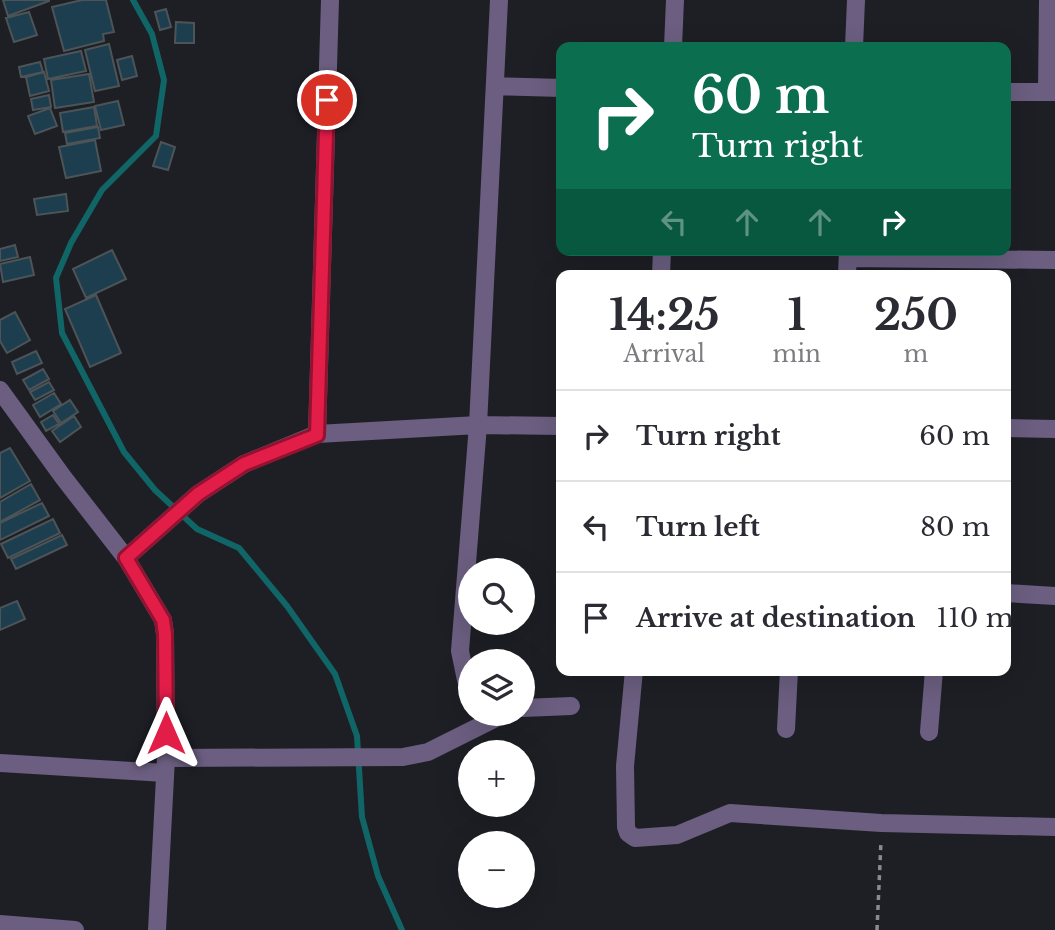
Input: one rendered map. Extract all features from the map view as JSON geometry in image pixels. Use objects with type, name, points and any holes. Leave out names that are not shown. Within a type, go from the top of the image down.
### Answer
[{"type":"street","points":[[317,435],[330,0]]},
{"type":"street","points":[[460,649],[478,425],[499,0]]},
{"type":"street","points":[[673,42],[675,0]]},
{"type":"street","points":[[854,42],[856,0]]},
{"type":"street","points":[[1011,92],[1051,92],[1048,0]]},
{"type":"street","points":[[495,86],[556,88]]},
{"type":"street","points":[[848,261],[1055,260]]},
{"type":"street","points":[[0,390],[126,558],[163,620],[166,766],[157,930]]},
{"type":"street","points":[[126,558],[198,494],[244,464],[317,435],[478,425],[556,426]]},
{"type":"street","points":[[1011,428],[1055,429]]},
{"type":"street","points":[[1011,593],[1055,596]]},
{"type":"street","points":[[634,676],[625,778],[626,827],[628,833],[635,838],[677,835],[730,813],[881,823],[1055,827]]},
{"type":"street","points":[[786,729],[789,676]]},
{"type":"street","points":[[929,732],[934,676]]},
{"type":"street","points":[[535,707],[570,706]]},
{"type":"street","points":[[0,762],[166,766],[404,757],[428,752],[478,726]]},
{"type":"street","points":[[0,924],[75,930]]},
{"type":"path","points":[[877,930],[881,823]]},
{"type":"building","points":[[3,0],[49,0],[49,1],[8,16]]},
{"type":"building","points":[[82,0],[106,0],[114,32],[103,34],[104,41],[64,51],[52,7]]},
{"type":"building","points":[[166,9],[171,27],[160,30],[155,12]]},
{"type":"building","points":[[29,12],[37,35],[14,42],[6,18]]},
{"type":"building","points":[[176,22],[194,23],[194,43],[175,43]]},
{"type":"building","points":[[109,44],[119,86],[95,91],[85,50]]},
{"type":"building","points":[[81,51],[86,71],[48,79],[44,59]]},
{"type":"building","points":[[132,56],[137,76],[122,80],[117,60]]},
{"type":"building","points":[[40,62],[43,72],[21,77],[19,67]]},
{"type":"building","points":[[44,72],[49,91],[30,96],[26,77]]},
{"type":"building","points":[[89,74],[94,102],[55,108],[51,80]]},
{"type":"building","points":[[49,95],[51,107],[33,110],[31,99]]},
{"type":"building","points":[[118,101],[124,125],[101,130],[95,106]]},
{"type":"building","points":[[94,107],[97,126],[63,132],[60,113]]},
{"type":"building","points":[[50,108],[57,126],[35,134],[28,116]]},
{"type":"building","points":[[98,127],[100,138],[67,144],[65,133]]},
{"type":"building","points":[[95,140],[101,171],[66,178],[59,147]]},
{"type":"building","points":[[161,142],[175,147],[168,170],[153,166]]},
{"type":"building","points":[[66,194],[68,211],[37,215],[34,199]]},
{"type":"building","points":[[15,245],[18,257],[0,261],[0,249]]},
{"type":"building","points":[[112,250],[126,279],[86,298],[73,269]]},
{"type":"building","points":[[30,257],[34,275],[3,282],[0,264]]},
{"type":"building","points":[[96,295],[121,353],[90,367],[65,309]]},
{"type":"building","points":[[15,312],[30,340],[7,353],[0,341],[0,320]]},
{"type":"building","points":[[36,351],[42,363],[17,374],[12,362]]},
{"type":"building","points":[[43,369],[49,379],[29,390],[23,380]]},
{"type":"building","points":[[49,382],[54,390],[35,400],[30,392]]},
{"type":"building","points":[[54,393],[61,404],[40,417],[33,405]]},
{"type":"building","points":[[70,400],[78,412],[61,423],[53,411]]},
{"type":"building","points":[[53,415],[59,424],[46,431],[41,422]]},
{"type":"building","points":[[74,416],[81,427],[60,442],[52,431]]},
{"type":"building","points":[[10,448],[30,481],[0,498],[0,453]]},
{"type":"building","points":[[31,484],[40,500],[0,522],[0,502]]},
{"type":"building","points":[[42,503],[49,516],[0,540],[0,523]]},
{"type":"building","points":[[53,519],[60,533],[8,558],[1,544]]},
{"type":"building","points":[[62,535],[67,545],[16,569],[11,559]]},
{"type":"building","points":[[17,601],[25,619],[0,630],[0,608]]},
{"type":"waterway","points":[[133,0],[152,34],[164,80],[156,136],[102,190],[71,243],[56,278],[62,333],[124,452],[155,490],[197,529],[239,548],[287,606],[335,674],[357,736],[362,817],[378,876],[402,930]]},
{"type":"route","points":[[166,733],[163,620],[126,558],[198,494],[244,464],[317,435],[327,100]]}]
